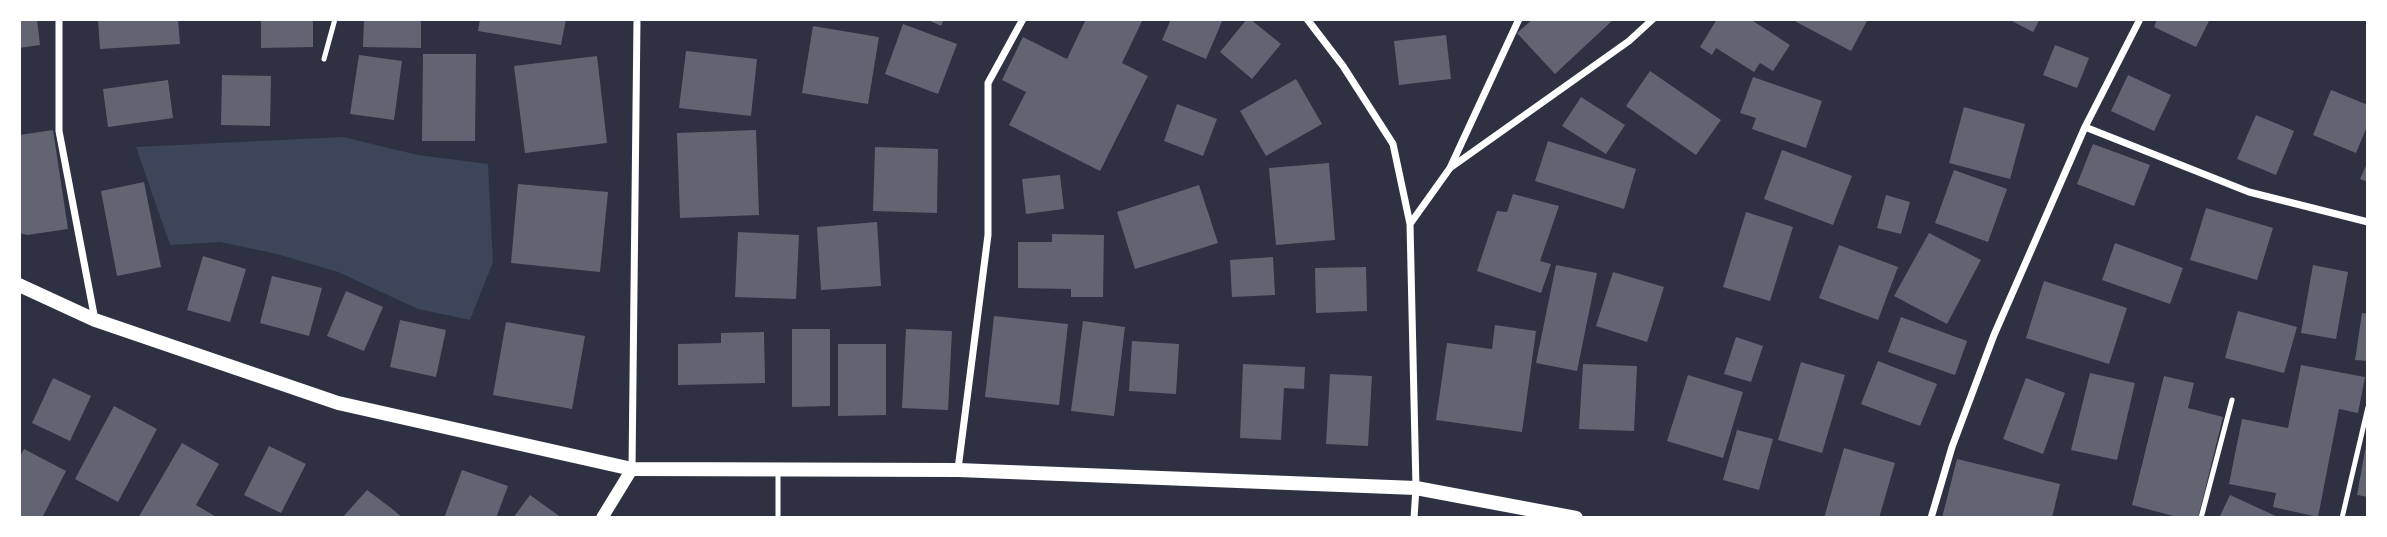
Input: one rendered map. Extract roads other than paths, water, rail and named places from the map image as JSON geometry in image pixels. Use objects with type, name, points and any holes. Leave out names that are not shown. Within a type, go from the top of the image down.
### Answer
[{"type":"main road","points":[[19,285],[95,320],[338,403],[632,469],[958,470],[1416,488],[1576,518]]},
{"type":"street","points":[[59,19],[59,131],[95,320]]},
{"type":"street","points":[[602,518],[632,469],[637,19]]},
{"type":"street","points":[[958,470],[988,235],[988,83],[1023,19]]},
{"type":"street","points":[[1307,19],[1343,66],[1393,144],[1410,224],[1416,488],[1414,518]]},
{"type":"street","points":[[1410,224],[1450,168],[1519,19]]},
{"type":"street","points":[[1450,168],[1629,41],[1653,19]]},
{"type":"street","points":[[1931,518],[1952,447],[1994,335],[2085,127],[2140,19]]},
{"type":"street","points":[[2085,127],[2249,192],[2368,222]]},
{"type":"lane","points":[[324,59],[335,19]]},
{"type":"lane","points":[[2201,518],[2232,400]]},
{"type":"lane","points":[[2342,518],[2368,407]]},
{"type":"lane","points":[[778,470],[778,518]]}]
